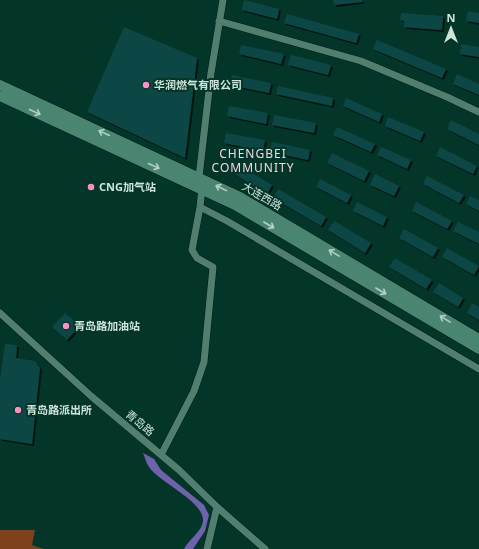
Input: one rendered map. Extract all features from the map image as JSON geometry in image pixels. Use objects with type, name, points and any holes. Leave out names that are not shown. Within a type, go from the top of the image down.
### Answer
[{"type":"main road","name":"大连西路","points":[[0,85],[240,197],[479,339]]},
{"type":"main road","name":"大连西路","points":[[0,96],[202,188],[479,349]]},
{"type":"street","points":[[199,177],[211,73],[223,0]]},
{"type":"street","points":[[219,21],[361,62],[447,97],[479,112]]},
{"type":"street","points":[[161,455],[194,391],[204,362],[212,267],[197,258],[192,250],[202,188]]},
{"type":"street","points":[[200,207],[227,221],[479,369]]},
{"type":"street","name":"青岛路","points":[[0,314],[91,396],[161,455],[217,507],[266,549]]},
{"type":"street","points":[[0,321],[11,323]]},
{"type":"street","points":[[207,549],[217,507]]},
{"type":"shaded area","points":[[143,453],[154,459],[161,470],[204,505],[209,515],[205,531],[193,549],[184,549],[202,525],[203,521],[197,506],[155,473],[148,465]]},
{"type":"shaded area","points":[[0,530],[35,530],[32,545],[44,549],[0,549]]},
{"type":"building","points":[[244,0],[279,9],[277,19],[242,10]]},
{"type":"building","points":[[333,0],[362,0],[362,2],[334,5]]},
{"type":"building","points":[[468,11],[479,13],[479,23],[466,21]]},
{"type":"building","points":[[401,13],[443,16],[442,30],[404,27],[404,21],[400,20]]},
{"type":"building","points":[[287,14],[359,34],[356,43],[284,23]]},
{"type":"building","name":"华润燃气有限公司","points":[[124,27],[197,58],[185,158],[87,112]]},
{"type":"building","points":[[377,40],[446,69],[442,78],[373,49]]},
{"type":"building","points":[[461,44],[479,47],[479,57],[460,54]]},
{"type":"building","points":[[241,45],[284,54],[281,64],[239,54]]},
{"type":"building","points":[[291,55],[331,65],[328,75],[288,65]]},
{"type":"building","points":[[457,74],[479,84],[479,95],[453,84]]},
{"type":"building","points":[[232,75],[271,83],[269,93],[230,85]]},
{"type":"building","points":[[278,86],[333,98],[332,106],[276,94]]},
{"type":"building","points":[[346,98],[382,114],[379,122],[343,106]]},
{"type":"building","points":[[229,106],[268,113],[266,124],[227,116]]},
{"type":"building","points":[[274,115],[316,123],[314,133],[272,125]]},
{"type":"building","points":[[388,117],[424,132],[420,141],[385,126]]},
{"type":"building","points":[[451,120],[479,134],[479,145],[447,129]]},
{"type":"building","points":[[337,127],[375,144],[371,152],[333,135]]},
{"type":"building","points":[[226,133],[265,140],[263,151],[224,143]]},
{"type":"building","points":[[272,142],[310,150],[308,160],[270,152]]},
{"type":"building","points":[[381,147],[411,160],[407,169],[377,155]]},
{"type":"building","points":[[440,147],[477,166],[473,174],[436,156]]},
{"type":"building","points":[[332,153],[369,171],[364,181],[327,163]]},
{"type":"building","points":[[234,162],[272,185],[267,194],[229,171]]},
{"type":"building","points":[[375,174],[399,186],[394,196],[370,185]]},
{"type":"building","points":[[427,176],[464,195],[459,203],[423,184]]},
{"type":"building","points":[[320,179],[351,195],[347,203],[316,187]]},
{"type":"building","points":[[278,189],[326,217],[321,226],[273,198]]},
{"type":"building","points":[[470,196],[479,200],[479,211],[466,204]]},
{"type":"building","points":[[357,202],[387,217],[383,226],[353,211]]},
{"type":"building","points":[[416,202],[452,221],[447,229],[412,211]]},
{"type":"building","points":[[334,221],[371,243],[365,253],[328,230]]},
{"type":"building","points":[[458,222],[479,232],[479,244],[453,231]]},
{"type":"building","points":[[404,229],[438,248],[433,257],[399,238]]},
{"type":"building","points":[[447,248],[479,266],[474,275],[442,257]]},
{"type":"building","points":[[395,258],[432,280],[426,289],[389,267]]},
{"type":"building","points":[[439,283],[463,298],[458,307],[433,292]]},
{"type":"building","points":[[472,303],[479,307],[479,320],[467,313]]},
{"type":"building","name":"青岛路加油站","points":[[65,313],[80,325],[67,340],[52,327]]},
{"type":"building","name":"青岛路派出所","points":[[5,344],[17,345],[16,358],[35,361],[40,368],[32,444],[0,439],[0,380]]},
{"type":"place","name":"华润燃气有限公司","points":[[146,85]]},
{"type":"place","name":"CNG加气站","points":[[91,187]]},
{"type":"place","name":"青岛路加油站","points":[[66,326]]},
{"type":"place","name":"青岛路派出所","points":[[18,410]]},
{"type":"district","name":"CHENGBEI COMMUNITY","points":[[253,161]]}]
